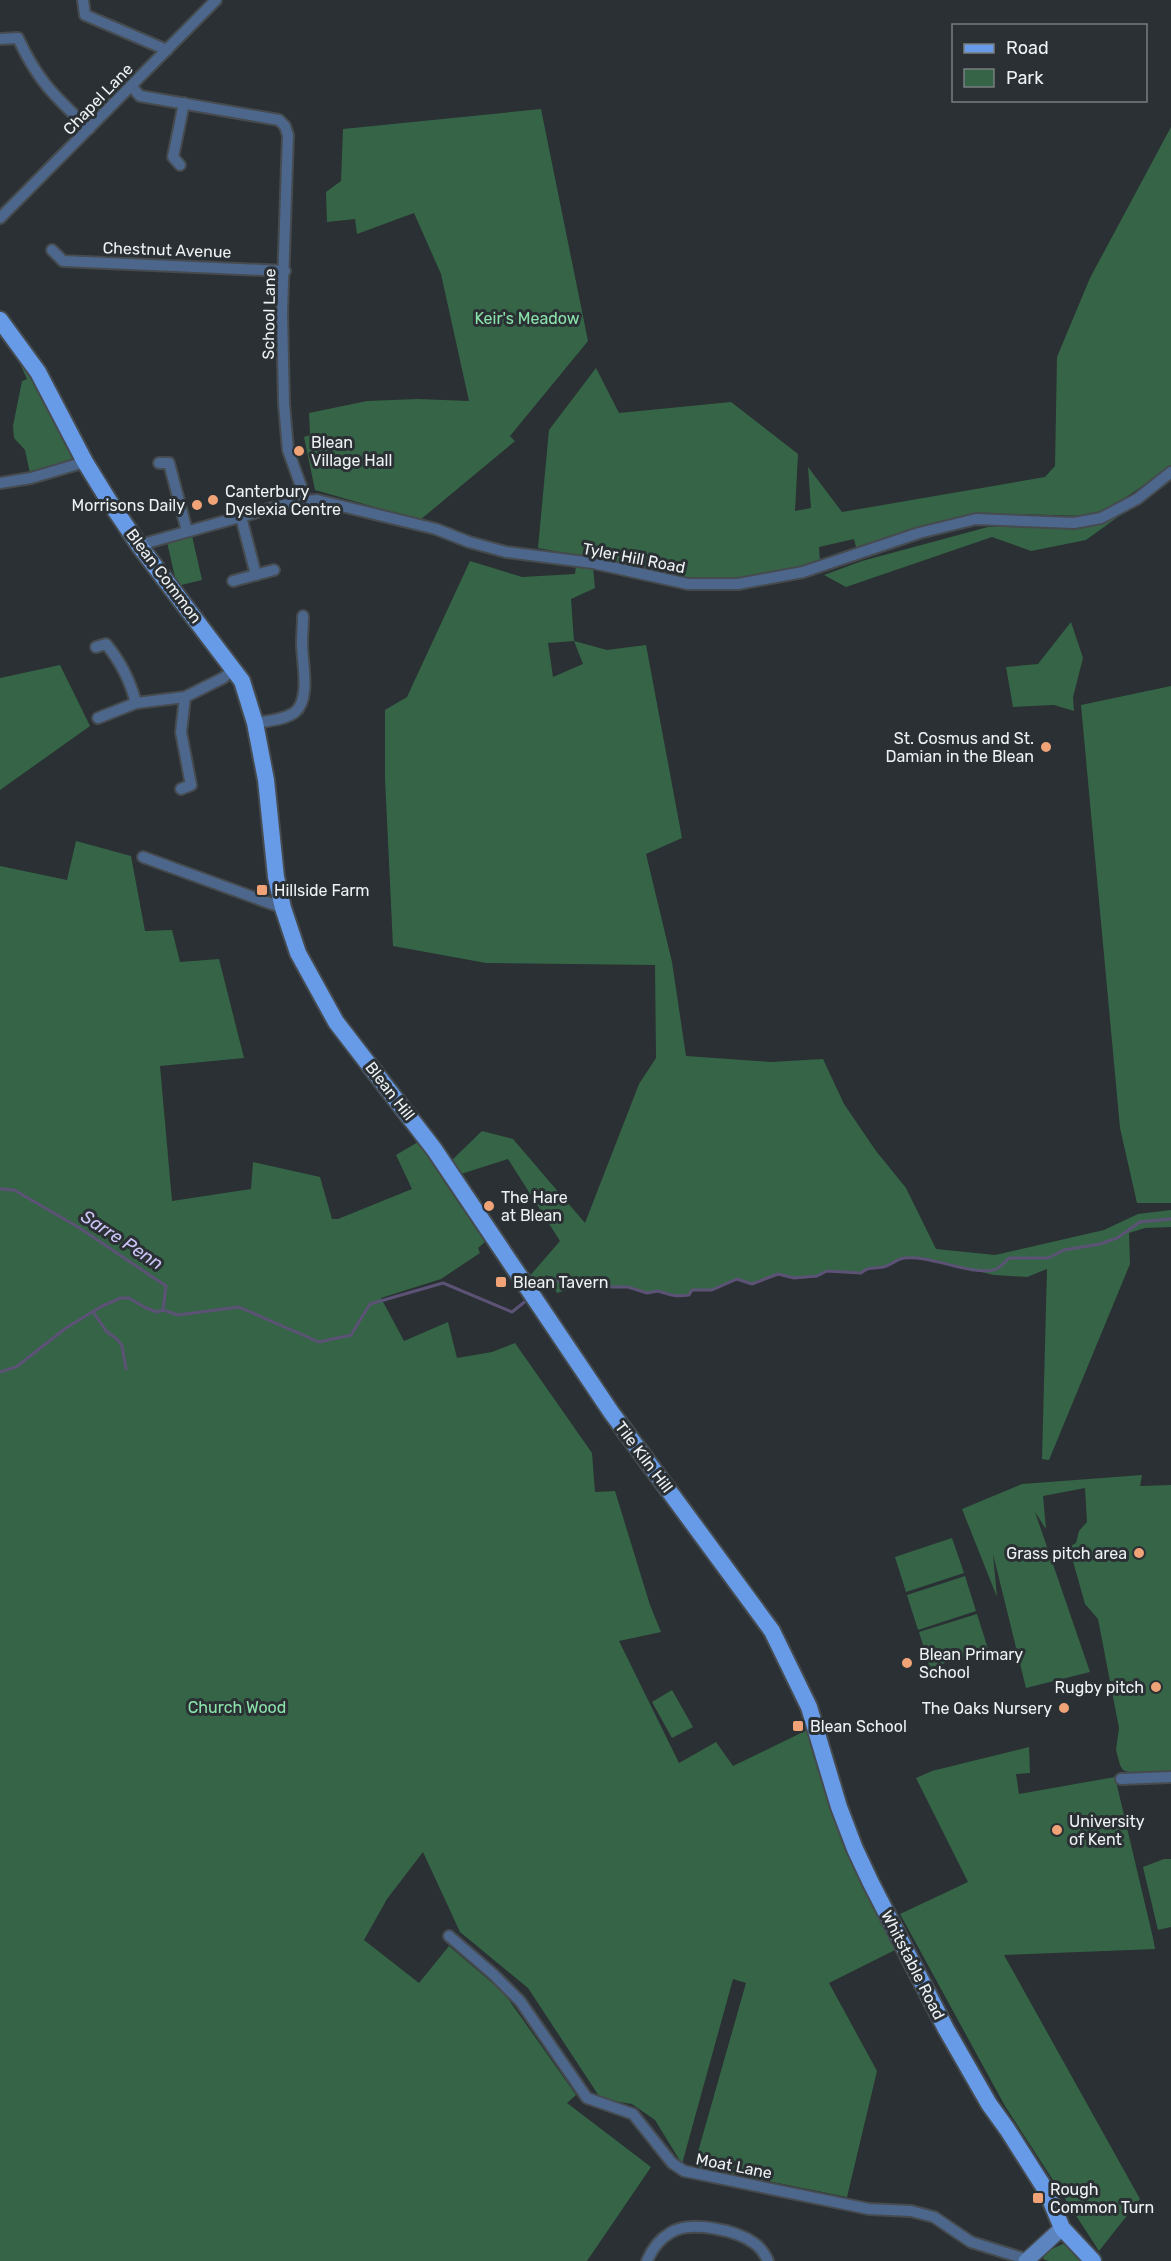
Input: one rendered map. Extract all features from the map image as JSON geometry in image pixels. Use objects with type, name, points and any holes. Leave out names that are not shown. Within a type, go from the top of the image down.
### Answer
[{"type":"main road","name":"Blean Common","points":[[0,320],[38,372],[85,462],[141,548],[242,681],[255,723],[266,780]]},
{"type":"main road","name":"Blean Hill","points":[[266,780],[276,877],[283,908],[298,953],[336,1022],[434,1149],[512,1267]]},
{"type":"main road","name":"Tile Kiln Hill","points":[[512,1267],[574,1360],[590,1378],[611,1412],[757,1609],[772,1631],[778,1645]]},
{"type":"main road","name":"Whitstable Road","points":[[778,1645],[808,1707],[838,1808],[871,1883],[946,2029],[989,2104],[1047,2192],[1062,2228],[1093,2261]]},
{"type":"street","points":[[83,0],[86,15],[167,50]]},
{"type":"street","name":"Chapel Lane","points":[[0,218],[216,0]]},
{"type":"street","points":[[0,39],[21,34],[38,77],[89,129]]},
{"type":"street","points":[[131,86],[140,96],[184,103],[173,157],[180,165]]},
{"type":"street","name":"School Lane","points":[[184,103],[279,120],[285,126],[288,135],[282,351],[286,441],[306,500]]},
{"type":"street","name":"Chestnut Avenue","points":[[52,250],[63,261],[285,271]]},
{"type":"street","points":[[0,483],[31,478],[85,462]]},
{"type":"street","points":[[159,463],[169,463],[187,531]]},
{"type":"street","name":"Tyler Hill Road","points":[[141,548],[150,542],[290,502],[317,500],[436,529],[469,542],[506,552],[592,563],[671,582],[708,585],[738,584],[803,572],[918,534],[976,519],[1074,523],[1101,518],[1137,499],[1171,472]]},
{"type":"street","points":[[241,517],[256,575]]},
{"type":"street","points":[[233,581],[274,570]]},
{"type":"street","points":[[255,723],[288,716],[298,710],[301,703],[304,671],[303,616]]},
{"type":"street","points":[[96,647],[106,644],[117,657],[132,686],[136,703]]},
{"type":"street","points":[[98,718],[136,703],[185,697],[223,678],[234,669]]},
{"type":"street","points":[[181,789],[191,785],[181,732],[185,697]]},
{"type":"street","points":[[143,857],[283,908]]},
{"type":"street","points":[[1121,1779],[1171,1777]]},
{"type":"street","name":"Moat Lane","points":[[449,1935],[520,2001],[587,2098],[633,2114],[672,2163],[684,2171],[869,2209],[911,2211],[934,2217],[971,2242],[1029,2261]]},
{"type":"street","points":[[647,2261],[657,2242],[672,2231],[703,2227],[749,2240],[763,2251],[768,2261]]},
{"type":"street","points":[[1029,2261],[1062,2228]]},
{"type":"green space","name":"Keir's Meadow","points":[[541,109],[588,341],[510,436],[515,441],[420,520],[315,490],[304,437],[310,435],[309,413],[367,401],[418,399],[469,401],[441,274],[414,213],[357,234],[355,219],[327,222],[326,192],[341,181],[343,129]]},
{"type":"green space","points":[[1171,127],[1171,467],[1117,503],[1089,516],[1012,514],[956,520],[857,551],[854,539],[819,547],[820,562],[755,577],[673,578],[631,565],[538,548],[549,430],[596,368],[619,413],[731,402],[798,454],[795,511],[811,508],[808,467],[842,512],[1045,477],[1055,466],[1057,357],[1090,278]]},
{"type":"green space","points":[[20,346],[85,462],[31,478],[25,450],[14,438],[13,426],[22,381],[27,379],[15,353]]},
{"type":"green space","points":[[1122,514],[1086,540],[1031,551],[992,537],[846,587],[824,575],[862,561],[988,527],[1073,527]]},
{"type":"green space","points":[[192,536],[202,580],[177,586],[167,542]]},
{"type":"green space","points":[[470,561],[522,577],[575,574],[576,566],[593,568],[595,588],[571,599],[574,641],[607,650],[646,645],[682,838],[646,854],[672,962],[686,1056],[771,1062],[823,1059],[844,1104],[876,1151],[906,1188],[936,1249],[995,1255],[1104,1230],[1138,1214],[1171,1210],[1171,1227],[1145,1228],[1129,1233],[1130,1264],[1049,1460],[1042,1459],[1047,1269],[1027,1277],[994,1275],[930,1260],[903,1258],[884,1267],[868,1267],[861,1273],[827,1271],[817,1276],[794,1278],[778,1274],[752,1284],[737,1279],[712,1290],[692,1290],[689,1295],[680,1296],[658,1291],[647,1293],[628,1287],[611,1287],[599,1280],[557,1293],[547,1275],[533,1284],[528,1278],[560,1241],[508,1159],[461,1174],[451,1161],[482,1131],[513,1139],[585,1223],[639,1084],[656,1058],[655,965],[486,963],[393,946],[385,779],[385,710],[407,697]],"holes":[[[574,641],[583,664],[553,677],[548,643]]]},
{"type":"green space","points":[[1071,622],[1083,658],[1073,697],[1074,711],[1054,705],[1013,707],[1006,667],[1038,664]]},
{"type":"green space","points":[[60,665],[90,726],[0,790],[0,678]]},
{"type":"green space","points":[[1171,686],[1171,1203],[1137,1203],[1120,1128],[1081,705]]},
{"type":"green space","name":"Church Wood","points":[[76,841],[131,856],[145,931],[172,930],[180,962],[219,959],[244,1058],[160,1066],[172,1201],[251,1189],[253,1162],[320,1177],[332,1219],[338,1219],[412,1189],[396,1155],[418,1142],[485,1242],[478,1248],[480,1253],[441,1279],[381,1298],[404,1341],[448,1322],[457,1358],[492,1352],[515,1343],[592,1453],[595,1492],[615,1491],[650,1605],[661,1632],[619,1641],[679,1763],[716,1742],[733,1766],[807,1730],[827,1792],[899,1948],[829,1983],[877,2071],[847,2197],[694,2166],[746,1983],[733,1979],[682,2164],[655,2120],[632,2104],[601,2099],[528,1988],[460,1932],[423,1852],[387,1899],[364,1940],[419,1983],[449,1946],[504,1993],[576,2095],[567,2103],[651,2167],[587,2261],[0,2261],[0,866],[67,880]]},
{"type":"green space","points":[[1142,1475],[1140,1486],[1171,1485],[1171,1773],[1133,1774],[1123,1770],[1120,1765],[1116,1750],[1119,1728],[1098,1619],[1085,1604],[1069,1547],[1076,1543],[1079,1531],[1087,1522],[1085,1488],[1043,1496],[1046,1529],[1035,1512],[1090,1672],[1026,1688],[993,1554],[997,1597],[962,1509],[1022,1484]]},
{"type":"green space","points":[[952,1538],[964,1573],[906,1592],[895,1557]]},
{"type":"green space","points":[[965,1576],[976,1611],[918,1630],[907,1595]]},
{"type":"green space","points":[[977,1614],[988,1649],[930,1668],[919,1632]]},
{"type":"green space","points":[[672,1690],[693,1727],[672,1738],[652,1702]]},
{"type":"green space","points":[[1029,1747],[1030,1773],[1016,1774],[1019,1794],[1115,1777],[1155,1949],[1004,1955],[1140,2199],[1099,2251],[1005,2106],[900,1914],[968,1882],[916,1778],[932,1771]]},
{"type":"green space","points":[[1164,1859],[1171,1859],[1171,1927],[1158,1930],[1143,1867]]},
{"type":"green space","points":[[1063,2244],[1070,2246],[1087,2261],[1043,2259],[1045,2252]]},
{"type":"waterway","name":"Sarre Penn","points":[[0,1189],[14,1190],[78,1227],[166,1286],[163,1310]]},
{"type":"waterway","name":"Sarre Penn","points":[[540,1290],[557,1280],[578,1286],[602,1282],[611,1287],[628,1287],[647,1293],[658,1291],[684,1296],[689,1295],[692,1290],[712,1290],[737,1279],[752,1284],[778,1274],[794,1278],[817,1276],[827,1271],[861,1273],[904,1258],[926,1259],[973,1270],[994,1270],[1009,1258],[1048,1258],[1064,1250],[1100,1244],[1117,1238],[1140,1222],[1171,1219]]},
{"type":"waterway","name":"Sarre Penn","points":[[0,1372],[16,1367],[66,1328],[102,1306],[121,1298],[129,1298],[157,1312],[163,1310],[178,1315],[239,1307],[319,1342],[351,1335],[370,1304],[443,1283],[512,1312],[527,1300]]},
{"type":"waterway","points":[[93,1312],[107,1332],[122,1346],[126,1369]]},
{"type":"place","name":"Blean Village Hall","points":[[299,451]]},
{"type":"place","name":"Canterbury Dyslexia Centre","points":[[213,500]]},
{"type":"place","name":"Morrisons Daily","points":[[197,505]]},
{"type":"place","name":"St. Cosmus and St. Damian in the Blean","points":[[1046,747]]},
{"type":"place","name":"Hillside Farm","points":[[262,890]]},
{"type":"place","name":"The Hare at Blean","points":[[489,1206]]},
{"type":"place","name":"Blean Tavern","points":[[501,1282]]},
{"type":"place","name":"Grass pitch area","points":[[1139,1553]]},
{"type":"place","name":"Blean Primary School","points":[[907,1663]]},
{"type":"place","name":"Rugby pitch","points":[[1156,1687]]},
{"type":"place","name":"The Oaks Nursery","points":[[1064,1708]]},
{"type":"place","name":"Blean School","points":[[798,1726]]},
{"type":"place","name":"University of Kent","points":[[1057,1830]]},
{"type":"place","name":"Rough Common Turn","points":[[1038,2198]]}]
